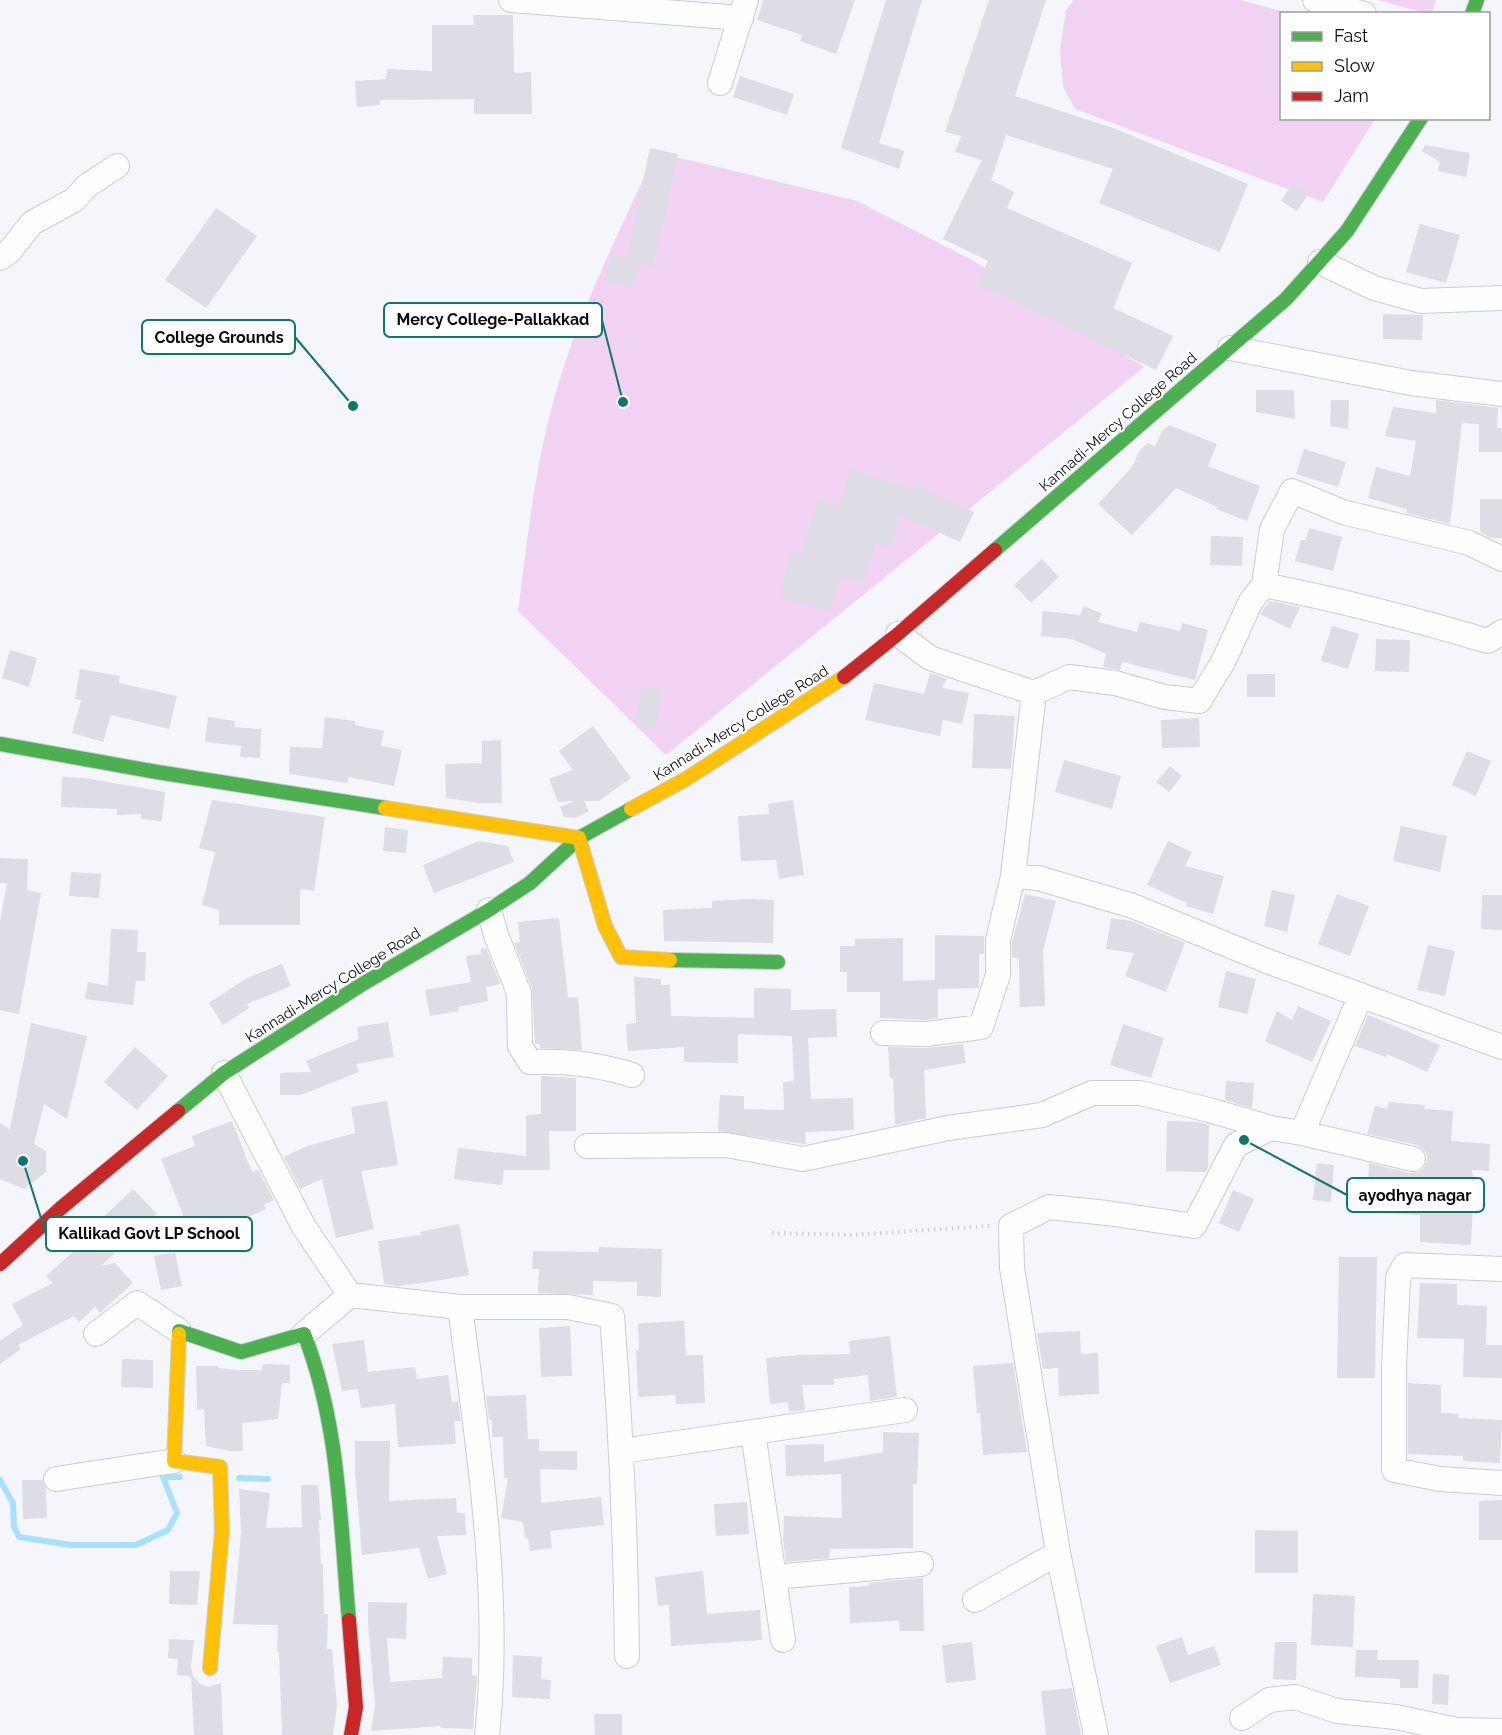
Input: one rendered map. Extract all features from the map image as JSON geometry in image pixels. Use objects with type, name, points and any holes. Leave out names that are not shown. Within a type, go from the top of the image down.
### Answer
[{"type":"main road","name":"Kannadi-Mercy College Road","points":[[2,1256],[224,1073],[361,985],[530,884],[579,838],[686,779],[832,686],[898,634],[1286,299],[1347,231],[1420,120]]},
{"type":"main road","points":[[0,744],[157,772],[579,838],[596,891],[603,925],[611,943],[621,957],[653,960],[778,962]]},
{"type":"main road","points":[[210,1668],[222,1531],[220,1467],[174,1461],[179,1331],[241,1352],[304,1334],[316,1364],[333,1437],[356,1707],[351,1735]]},
{"type":"street","points":[[511,0],[744,9],[720,83]]},
{"type":"street","points":[[1315,0],[1357,12]]},
{"type":"street","points":[[0,258],[9,252],[32,223],[74,200],[88,185],[117,166]]},
{"type":"street","points":[[1320,262],[1374,288],[1421,301],[1502,298]]},
{"type":"street","points":[[1230,348],[1411,383],[1502,394]]},
{"type":"street","points":[[898,634],[930,658],[1034,693],[1069,677],[1115,682],[1165,696],[1199,701],[1223,662],[1251,601],[1264,585],[1272,529],[1292,491],[1343,512],[1469,543],[1502,559]]},
{"type":"street","points":[[1264,585],[1320,596],[1488,641],[1502,632]]},
{"type":"street","points":[[883,1033],[926,1034],[981,1027],[998,975],[998,940],[1013,876],[1034,693]]},
{"type":"street","points":[[1013,876],[1038,878],[1133,906],[1267,961],[1502,1047]]},
{"type":"street","points":[[489,910],[496,935],[519,993],[520,1046],[530,1062],[560,1061],[602,1066],[632,1075]]},
{"type":"street","points":[[1302,1133],[1361,995]]},
{"type":"street","points":[[224,1073],[304,1227],[350,1295]]},
{"type":"street","points":[[587,1146],[726,1145],[803,1159],[948,1128],[1042,1115],[1092,1093],[1140,1093],[1271,1128],[1413,1159]]},
{"type":"street","points":[[1096,1735],[1058,1553],[1012,1268],[1011,1226],[1049,1207],[1194,1226],[1236,1145],[1271,1128]]},
{"type":"street","points":[[1502,1269],[1405,1265],[1398,1278],[1394,1367],[1394,1470],[1440,1479],[1502,1484]]},
{"type":"street","points":[[304,1334],[350,1295],[460,1307],[567,1308],[612,1316],[627,1558],[627,1656]]},
{"type":"street","points":[[96,1334],[137,1303],[179,1331]]},
{"type":"street","points":[[460,1307],[485,1520],[493,1661],[487,1735]]},
{"type":"street","points":[[622,1451],[905,1410]]},
{"type":"street","points":[[753,1432],[783,1640]]},
{"type":"street","points":[[56,1479],[174,1461]]},
{"type":"street","points":[[975,1600],[1058,1553]]},
{"type":"street","points":[[774,1577],[921,1564]]},
{"type":"street","points":[[1242,1718],[1269,1700],[1295,1697],[1337,1711],[1396,1717],[1457,1731],[1502,1731]]},
{"type":"path","points":[[772,1233],[850,1235],[1011,1226]]},
{"type":"shaded area","points":[[1074,0],[1240,0],[1285,12],[1280,12],[1280,120],[1374,120],[1323,202],[1075,109],[1063,87],[1060,49],[1066,10]]},
{"type":"shaded area","points":[[1378,0],[1436,0],[1432,12],[1421,12]]},
{"type":"shaded area","points":[[655,154],[694,161],[857,201],[972,260],[1144,367],[666,755],[518,611],[529,524],[544,438],[559,382],[579,323]]},
{"type":"building","points":[[763,0],[855,0],[836,54],[800,41],[802,35],[757,20]]},
{"type":"building","points":[[886,0],[922,0],[879,143],[904,151],[899,169],[841,148]]},
{"type":"building","points":[[989,0],[1046,0],[1015,96],[1116,129],[1248,184],[1220,252],[1099,203],[1113,169],[1006,135],[991,180],[1014,192],[1007,208],[1132,263],[1113,308],[1173,336],[1156,370],[976,284],[988,261],[943,239],[982,160],[955,152],[961,136],[945,132]]},
{"type":"building","points":[[473,15],[513,15],[514,73],[531,72],[532,114],[474,114],[474,99],[380,100],[380,105],[357,107],[355,81],[386,79],[387,69],[432,71],[432,25],[474,25]]},
{"type":"building","points":[[740,76],[794,94],[787,115],[733,97]]},
{"type":"building","points":[[1425,145],[1470,153],[1466,177],[1438,171],[1440,162],[1422,151]]},
{"type":"building","points":[[650,148],[678,154],[653,267],[640,264],[632,287],[605,281],[611,253],[627,256]]},
{"type":"building","points":[[1293,182],[1309,193],[1297,211],[1281,201]]},
{"type":"building","points":[[216,208],[257,236],[206,308],[165,280]]},
{"type":"building","points":[[1420,224],[1460,235],[1446,283],[1406,272]]},
{"type":"building","points":[[1383,314],[1423,315],[1422,340],[1383,339]]},
{"type":"building","points":[[1256,390],[1294,390],[1295,419],[1256,412]]},
{"type":"building","points":[[1331,400],[1349,400],[1348,429],[1330,426]]},
{"type":"building","points":[[1436,400],[1498,408],[1497,428],[1502,428],[1502,452],[1479,452],[1479,424],[1462,423],[1450,524],[1406,513],[1407,509],[1368,498],[1376,467],[1410,476],[1416,441],[1385,436],[1393,407],[1436,413]]},
{"type":"building","points":[[1169,425],[1217,444],[1208,466],[1260,486],[1247,521],[1216,509],[1217,507],[1176,488],[1132,535],[1098,504],[1132,467],[1140,450],[1148,443],[1155,447],[1162,431]]},
{"type":"building","points":[[1304,449],[1346,462],[1338,487],[1296,474]]},
{"type":"building","points":[[851,469],[914,489],[915,485],[974,512],[960,542],[900,515],[890,548],[875,543],[863,583],[840,576],[829,612],[778,596],[792,551],[801,554],[818,500],[839,506]]},
{"type":"building","points":[[1480,499],[1502,499],[1502,538],[1491,538],[1480,532]]},
{"type":"building","points":[[1309,528],[1342,537],[1333,571],[1295,561],[1301,540],[1306,540]]},
{"type":"building","points":[[1211,536],[1243,537],[1242,566],[1210,565]]},
{"type":"building","points":[[1042,559],[1059,577],[1031,603],[1014,585]]},
{"type":"building","points":[[1270,601],[1300,607],[1290,629],[1260,614]]},
{"type":"building","points":[[1084,606],[1102,614],[1098,622],[1137,632],[1140,622],[1180,631],[1182,623],[1208,630],[1195,680],[1122,662],[1120,670],[1103,667],[1106,654],[1072,639],[1041,636],[1043,611],[1080,615]]},
{"type":"building","points":[[1332,626],[1359,634],[1348,669],[1321,661]]},
{"type":"building","points":[[1376,639],[1410,640],[1409,672],[1375,671]]},
{"type":"building","points":[[10,650],[37,658],[29,687],[2,678]]},
{"type":"building","points":[[80,669],[120,676],[119,683],[177,696],[169,729],[111,715],[103,742],[72,733],[81,700],[75,699]]},
{"type":"building","points":[[930,673],[947,679],[942,688],[969,693],[962,724],[943,720],[940,736],[865,720],[874,683],[924,694]]},
{"type":"building","points":[[1247,674],[1275,674],[1275,697],[1247,697]]},
{"type":"building","points":[[642,686],[662,690],[655,729],[635,725]]},
{"type":"building","points":[[974,714],[1015,716],[1011,769],[972,768]]},
{"type":"building","points":[[208,717],[235,721],[234,727],[261,729],[260,758],[240,757],[241,746],[205,742]]},
{"type":"building","points":[[325,717],[355,721],[355,725],[384,731],[381,746],[402,750],[394,786],[348,777],[348,783],[289,774],[290,747],[322,748]]},
{"type":"building","points":[[1199,718],[1200,747],[1162,748],[1161,720]]},
{"type":"building","points":[[593,726],[631,778],[599,801],[584,801],[589,811],[576,818],[564,817],[560,807],[575,801],[558,802],[549,779],[573,770],[559,751]]},
{"type":"building","points":[[501,740],[502,803],[479,803],[446,798],[445,764],[482,763],[482,741]]},
{"type":"building","points":[[1467,751],[1491,761],[1476,796],[1452,785]]},
{"type":"building","points":[[1064,760],[1121,776],[1112,809],[1055,792]]},
{"type":"building","points":[[1170,766],[1182,776],[1169,792],[1156,782]]},
{"type":"building","points":[[62,777],[85,778],[165,792],[162,821],[141,819],[141,814],[117,815],[117,809],[61,807]]},
{"type":"building","points":[[212,800],[325,817],[314,891],[300,889],[300,925],[219,925],[219,910],[202,905],[215,852],[199,848]]},
{"type":"building","points":[[793,800],[804,875],[779,879],[776,860],[741,861],[738,816],[769,814],[768,804]]},
{"type":"building","points":[[1401,826],[1447,836],[1440,872],[1393,861]]},
{"type":"building","points":[[385,827],[408,830],[406,853],[383,851]]},
{"type":"building","points":[[479,841],[508,846],[514,862],[434,893],[423,865]]},
{"type":"building","points":[[1168,841],[1192,852],[1185,866],[1224,876],[1213,914],[1186,906],[1187,903],[1147,885]]},
{"type":"building","points":[[0,858],[28,859],[27,890],[41,893],[19,1014],[0,1010],[0,922],[7,883],[0,883]]},
{"type":"building","points":[[71,872],[101,874],[99,898],[69,896]]},
{"type":"building","points":[[1272,890],[1295,895],[1287,932],[1264,926]]},
{"type":"building","points":[[1025,894],[1056,901],[1043,950],[1045,1006],[1020,1007],[1019,959],[1012,957],[1012,942]]},
{"type":"building","points":[[1337,894],[1369,906],[1350,956],[1318,944]]},
{"type":"building","points":[[1482,895],[1502,895],[1502,930],[1481,929]]},
{"type":"building","points":[[774,900],[773,943],[664,941],[663,910],[712,908],[712,901]]},
{"type":"building","points":[[559,918],[568,998],[578,997],[582,1050],[540,1048],[540,1044],[535,1044],[532,988],[514,943],[520,942],[518,922]]},
{"type":"building","points":[[1111,918],[1131,921],[1185,943],[1166,992],[1125,976],[1134,953],[1106,949]]},
{"type":"building","points":[[111,929],[138,930],[137,952],[146,952],[145,981],[136,981],[133,1005],[85,999],[88,982],[108,986]]},
{"type":"building","points":[[935,935],[984,936],[984,954],[979,954],[979,988],[938,989],[938,1018],[925,1020],[880,1018],[880,992],[847,992],[847,972],[840,972],[840,946],[855,946],[855,939],[903,938],[903,981],[935,980]]},
{"type":"building","points":[[1428,945],[1455,951],[1445,996],[1417,990]]},
{"type":"building","points":[[486,948],[500,984],[486,987],[488,1001],[458,1007],[459,1011],[430,1016],[425,990],[471,982],[466,956],[481,954],[481,949]]},
{"type":"building","points":[[282,964],[291,986],[247,1004],[249,1008],[223,1025],[209,1003],[247,978]]},
{"type":"building","points":[[1226,971],[1256,979],[1247,1014],[1218,1007]]},
{"type":"building","points":[[634,977],[661,979],[661,985],[670,985],[671,1016],[754,1018],[754,988],[791,989],[791,1010],[836,1009],[837,1037],[808,1038],[811,1099],[853,1098],[854,1130],[805,1132],[806,1144],[718,1131],[720,1095],[744,1096],[744,1109],[784,1110],[783,1082],[794,1081],[792,1036],[738,1034],[738,1063],[684,1062],[684,1047],[628,1051],[626,1024],[636,1023]]},
{"type":"building","points":[[1298,1006],[1331,1021],[1312,1062],[1265,1041],[1277,1011],[1292,1020]]},
{"type":"building","points":[[1368,1015],[1440,1045],[1427,1072],[1387,1054],[1386,1057],[1355,1046]]},
{"type":"building","points":[[388,1022],[394,1057],[356,1064],[359,1072],[301,1095],[280,1095],[280,1073],[311,1072],[306,1061],[359,1039],[357,1027]]},
{"type":"building","points":[[31,1023],[87,1036],[67,1119],[44,1104],[34,1144],[46,1151],[46,1172],[24,1189],[0,1179],[0,1123],[10,1129]]},
{"type":"building","points":[[1123,1024],[1164,1038],[1151,1078],[1110,1065]]},
{"type":"building","points":[[963,1044],[966,1063],[924,1070],[926,1118],[895,1125],[893,1078],[890,1078],[888,1047],[926,1048]]},
{"type":"building","points":[[135,1047],[168,1076],[137,1110],[104,1082]]},
{"type":"building","points":[[541,1076],[576,1078],[576,1131],[549,1131],[550,1170],[504,1170],[502,1185],[454,1179],[458,1148],[526,1156],[526,1115],[541,1114]]},
{"type":"building","points":[[1226,1081],[1254,1083],[1252,1108],[1225,1100]]},
{"type":"building","points":[[387,1101],[398,1165],[361,1171],[374,1229],[336,1238],[322,1179],[300,1189],[284,1157],[307,1146],[355,1133],[351,1107]]},
{"type":"building","points":[[1389,1102],[1425,1105],[1424,1109],[1453,1111],[1451,1141],[1490,1144],[1489,1171],[1472,1170],[1477,1201],[1473,1202],[1471,1245],[1420,1242],[1420,1215],[1367,1213],[1369,1163],[1410,1173],[1423,1169],[1427,1162],[1427,1155],[1417,1145],[1367,1134],[1375,1106],[1387,1109]]},
{"type":"building","points":[[232,1121],[252,1172],[258,1170],[274,1200],[264,1205],[266,1209],[222,1229],[223,1233],[194,1243],[161,1159],[195,1146],[192,1136]]},
{"type":"building","points":[[1167,1121],[1198,1122],[1209,1125],[1206,1172],[1166,1171]]},
{"type":"building","points":[[1317,1163],[1334,1165],[1331,1202],[1313,1200]]},
{"type":"building","points":[[133,1189],[157,1214],[101,1266],[115,1263],[133,1283],[100,1313],[95,1307],[79,1322],[74,1316],[18,1345],[21,1349],[0,1364],[0,1341],[23,1325],[12,1304],[53,1283],[46,1276],[74,1251],[62,1241],[75,1227],[84,1235]]},
{"type":"building","points":[[1233,1190],[1254,1199],[1239,1232],[1219,1223]]},
{"type":"building","points":[[459,1224],[469,1275],[398,1286],[384,1284],[378,1241],[421,1235],[420,1232]]},
{"type":"building","points":[[599,1247],[662,1249],[661,1297],[637,1296],[637,1282],[593,1281],[593,1295],[538,1293],[539,1269],[532,1269],[533,1251],[599,1252]]},
{"type":"building","points":[[175,1252],[182,1286],[161,1290],[154,1256]]},
{"type":"building","points":[[1339,1257],[1377,1257],[1375,1378],[1337,1378]]},
{"type":"building","points":[[1420,1283],[1457,1284],[1457,1305],[1487,1306],[1486,1345],[1502,1345],[1502,1378],[1463,1377],[1464,1339],[1417,1338]]},
{"type":"building","points":[[684,1321],[686,1355],[703,1355],[705,1403],[676,1404],[675,1395],[638,1397],[636,1350],[639,1350],[638,1323]]},
{"type":"building","points":[[570,1326],[572,1376],[541,1377],[539,1328]]},
{"type":"building","points":[[1080,1331],[1081,1354],[1098,1353],[1099,1394],[1059,1396],[1058,1368],[1043,1369],[1037,1333]]},
{"type":"building","points":[[890,1336],[897,1397],[870,1401],[868,1375],[834,1379],[834,1385],[802,1385],[805,1410],[789,1412],[788,1402],[770,1404],[766,1358],[850,1354],[849,1341]]},
{"type":"building","points":[[364,1340],[368,1372],[415,1367],[417,1379],[448,1375],[452,1402],[458,1401],[461,1421],[454,1421],[456,1444],[398,1447],[395,1404],[361,1408],[358,1389],[342,1391],[332,1344]]},
{"type":"building","points":[[122,1359],[153,1360],[153,1388],[121,1387]]},
{"type":"building","points":[[1013,1363],[1027,1452],[983,1455],[973,1366]]},
{"type":"building","points":[[262,1365],[290,1365],[290,1383],[282,1383],[278,1419],[242,1423],[243,1451],[206,1446],[204,1409],[197,1410],[196,1366],[262,1370]]},
{"type":"building","points":[[1408,1383],[1441,1385],[1441,1413],[1459,1414],[1458,1418],[1502,1420],[1500,1463],[1463,1461],[1463,1456],[1408,1454]]},
{"type":"building","points":[[526,1395],[528,1439],[539,1439],[539,1451],[577,1451],[577,1470],[540,1469],[541,1503],[601,1497],[604,1525],[550,1531],[552,1548],[530,1551],[528,1538],[525,1538],[523,1522],[501,1518],[508,1478],[504,1478],[503,1437],[492,1437],[492,1420],[489,1420],[486,1396]]},
{"type":"building","points":[[883,1432],[919,1433],[917,1484],[913,1484],[913,1548],[830,1549],[829,1558],[786,1562],[783,1540],[784,1516],[842,1518],[841,1474],[786,1476],[785,1445],[824,1444],[824,1462],[883,1452]]},
{"type":"building","points":[[355,1441],[390,1441],[389,1501],[456,1498],[457,1513],[465,1513],[466,1535],[437,1536],[447,1574],[428,1579],[419,1548],[362,1555]]},
{"type":"building","points":[[22,1480],[42,1480],[46,1489],[47,1518],[23,1519]]},
{"type":"building","points":[[301,1485],[318,1485],[324,1614],[328,1614],[327,1649],[332,1649],[337,1706],[333,1735],[282,1735],[279,1652],[277,1652],[278,1625],[233,1624],[241,1533],[239,1489],[270,1493],[266,1528],[302,1527]]},
{"type":"building","points":[[1502,1500],[1502,1540],[1479,1540],[1479,1501]]},
{"type":"building","points":[[747,1502],[749,1534],[716,1536],[714,1504]]},
{"type":"building","points":[[1255,1530],[1298,1531],[1298,1573],[1255,1573]]},
{"type":"building","points":[[170,1571],[200,1571],[197,1605],[169,1604]]},
{"type":"building","points":[[703,1571],[707,1614],[760,1610],[762,1640],[671,1646],[669,1605],[658,1606],[655,1577]]},
{"type":"building","points":[[923,1578],[924,1631],[900,1631],[899,1621],[850,1623],[849,1587]]},
{"type":"building","points":[[1313,1594],[1355,1596],[1353,1647],[1311,1645]]},
{"type":"building","points":[[368,1602],[407,1603],[406,1639],[387,1638],[390,1682],[442,1678],[443,1657],[472,1658],[472,1675],[477,1676],[473,1729],[441,1728],[441,1726],[371,1731],[375,1705]]},
{"type":"building","points":[[1182,1637],[1188,1655],[1214,1646],[1221,1665],[1170,1683],[1156,1646]]},
{"type":"building","points":[[169,1639],[194,1640],[191,1666],[193,1676],[200,1684],[208,1687],[221,1683],[223,1735],[194,1735],[191,1676],[177,1675],[178,1659],[168,1658]]},
{"type":"building","points":[[972,1642],[976,1680],[946,1683],[942,1645]]},
{"type":"building","points":[[1275,1642],[1297,1642],[1296,1680],[1273,1679]]},
{"type":"building","points":[[1356,1650],[1378,1650],[1377,1660],[1419,1660],[1418,1688],[1400,1688],[1400,1679],[1355,1677]]},
{"type":"building","points":[[513,1655],[542,1657],[541,1679],[551,1680],[550,1699],[512,1697]]},
{"type":"building","points":[[1433,1674],[1449,1675],[1448,1705],[1432,1704]]},
{"type":"building","points":[[1072,1688],[1081,1735],[1046,1735],[1041,1691]]},
{"type":"building","points":[[594,1714],[622,1714],[622,1735],[595,1735]]},
{"type":"waterway","points":[[0,1480],[13,1503],[14,1527],[19,1537],[71,1545],[136,1545],[168,1530],[177,1513],[163,1477],[180,1477]]},
{"type":"waterway","points":[[239,1478],[268,1479]]},
{"type":"traffic: fast","points":[[1473,12],[1477,0]]},
{"type":"traffic: fast","points":[[995,550],[1286,299],[1347,231],[1420,120]]},
{"type":"traffic: fast","points":[[0,744],[157,772],[385,808]]},
{"type":"traffic: fast","points":[[178,1111],[224,1073],[361,985],[489,910],[530,883],[579,838],[631,809]]},
{"type":"traffic: fast","points":[[670,960],[778,962]]},
{"type":"traffic: fast","points":[[179,1334],[179,1331],[241,1352],[304,1334],[316,1368],[332,1439],[349,1620]]},
{"type":"traffic: slow","points":[[631,809],[686,779],[844,677]]},
{"type":"traffic: slow","points":[[385,808],[579,838],[605,926],[621,957],[670,960]]},
{"type":"traffic: slow","points":[[179,1334],[174,1461],[220,1467],[222,1531],[210,1668]]},
{"type":"traffic: jam","points":[[844,677],[898,634],[995,550]]},
{"type":"traffic: jam","points":[[0,1264],[61,1208],[178,1111]]},
{"type":"traffic: jam","points":[[349,1620],[356,1707],[351,1735]]},
{"type":"place","name":"Mercy College-Pallakkad","points":[[623,402]]},
{"type":"place","name":"College Grounds","points":[[353,406]]},
{"type":"place","name":"ayodhya nagar","points":[[1244,1140]]},
{"type":"place","name":"Kallikad Govt LP School","points":[[23,1161]]}]
